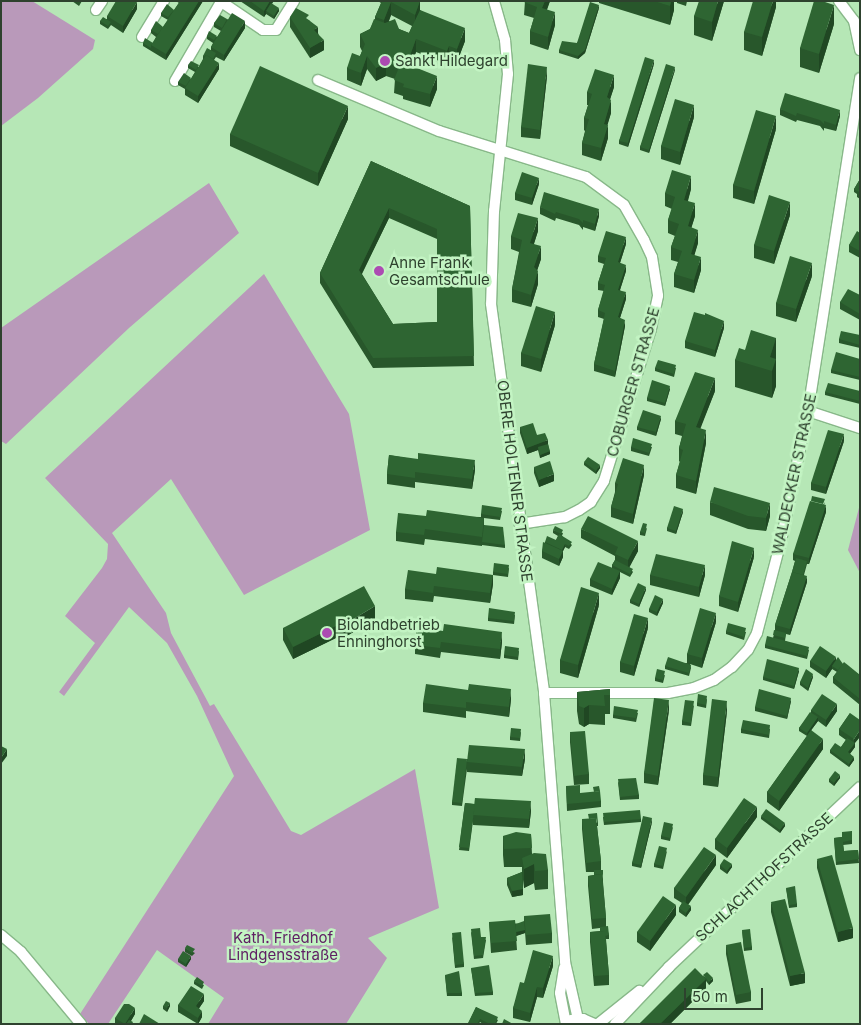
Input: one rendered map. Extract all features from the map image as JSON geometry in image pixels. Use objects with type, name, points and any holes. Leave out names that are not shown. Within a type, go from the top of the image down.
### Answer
[{"type":"street","points":[[142,36],[164,1]]},
{"type":"street","points":[[175,81],[220,2],[263,30],[276,30],[294,1]]},
{"type":"street","name":"OBERE HOLTENER STRASSE","points":[[494,1],[505,40],[508,74],[502,150],[494,210],[491,304],[544,693],[565,962],[578,1019]]},
{"type":"street","points":[[839,1],[854,21],[860,50]]},
{"type":"street","name":"WALDECKER STRASSE","points":[[544,693],[668,692],[714,680],[732,667],[748,650],[757,633],[808,411],[860,78]]},
{"type":"street","name":"COBURGER STRASSE","points":[[318,80],[411,120],[586,177],[624,205],[638,225],[652,257],[658,296],[636,381],[599,492],[591,502],[565,517],[520,524]]},
{"type":"street","points":[[808,411],[860,428]]},
{"type":"street","name":"SCHLACHTHOFSTRASSE","points":[[615,1024],[669,967],[860,787]]},
{"type":"street","points":[[1,934],[21,952],[81,1024]]},
{"type":"street","name":"OBERE HOLTENER STRASSE","points":[[565,962],[560,993],[565,1023]]},
{"type":"street","name":"SCHLACHTHOFSTRASSE","points":[[598,1024],[669,967]]},
{"type":"street","points":[[565,1023],[578,1019],[594,1024]]},
{"type":"green space","points":[[1,1],[32,1],[95,40],[93,49],[38,98],[1,126]]},
{"type":"green space","points":[[209,183],[239,233],[129,328],[6,444],[1,441],[1,328]]},
{"type":"green space","name":"Kath. Friedhof Lindgensstraße","points":[[264,274],[349,414],[370,530],[244,595],[171,479],[112,533],[166,613],[171,633],[210,706],[214,704],[291,831],[301,835],[415,769],[439,908],[368,938],[387,958],[346,1024],[208,1024],[224,998],[157,950],[108,1024],[89,1024],[80,1014],[234,776],[197,696],[167,643],[129,607],[64,696],[59,692],[95,643],[65,616],[102,568],[107,559],[108,544],[45,478]]},
{"type":"green space","points":[[860,504],[860,573],[848,550]]},
{"type":"building","points":[[116,1],[137,2],[123,26],[107,16]]},
{"type":"building","points":[[180,1],[199,1],[166,54],[151,45]]},
{"type":"building","points":[[250,1],[270,1],[264,11]]},
{"type":"building","points":[[382,1],[420,1],[415,15],[391,2],[384,20],[375,17]]},
{"type":"building","points":[[525,1],[545,1],[542,8],[555,12],[548,37],[530,31],[537,7]]},
{"type":"building","points":[[654,1],[671,1],[670,6]]},
{"type":"building","points":[[699,1],[718,1],[712,22],[694,16]]},
{"type":"building","points":[[753,1],[773,1],[762,37],[744,32]]},
{"type":"building","points":[[814,1],[822,1],[834,5],[819,54],[800,48]]},
{"type":"building","points":[[590,2],[599,5],[585,50],[578,56],[559,50],[562,41],[577,43]]},
{"type":"building","points":[[271,3],[279,8],[274,16],[266,11]]},
{"type":"building","points":[[167,4],[174,10],[168,17],[161,13]]},
{"type":"building","points":[[296,8],[309,15],[306,18],[318,27],[314,30],[324,40],[310,48],[290,17]]},
{"type":"building","points":[[420,10],[465,28],[457,49],[449,46],[447,51],[416,39],[407,64],[437,76],[430,94],[403,87],[404,84],[394,80],[399,67],[386,63],[376,68],[367,56],[361,73],[347,68],[352,53],[360,56],[365,44],[360,34],[370,29],[374,19],[385,23],[395,19],[399,29],[409,33]]},
{"type":"building","points":[[232,13],[245,21],[224,55],[211,47]]},
{"type":"building","points":[[220,15],[227,19],[222,28],[214,23]]},
{"type":"building","points":[[103,17],[111,22],[108,26],[100,21]]},
{"type":"building","points":[[156,21],[163,27],[158,34],[151,30]]},
{"type":"building","points":[[209,31],[217,36],[214,40],[207,36]]},
{"type":"building","points":[[145,38],[153,43],[151,48],[143,43]]},
{"type":"building","points":[[207,48],[216,53],[213,59],[206,55],[203,56]]},
{"type":"building","points":[[206,55],[219,63],[198,96],[185,88]]},
{"type":"building","points":[[645,57],[654,60],[628,143],[619,141]]},
{"type":"building","points":[[191,61],[199,65],[196,70],[188,65]]},
{"type":"building","points":[[528,64],[547,67],[540,130],[521,127]]},
{"type":"building","points":[[666,64],[675,67],[649,150],[640,147]]},
{"type":"building","points":[[260,66],[348,106],[318,173],[230,134]]},
{"type":"building","points":[[595,69],[614,75],[607,97],[611,100],[604,124],[608,125],[601,148],[582,143],[589,119],[584,118],[592,94],[587,92]]},
{"type":"building","points":[[184,73],[191,78],[186,86],[178,82]]},
{"type":"building","points":[[785,93],[840,110],[836,125],[824,121],[824,124],[820,120],[797,113],[796,116],[780,109]]},
{"type":"building","points":[[675,99],[694,105],[680,152],[661,146]]},
{"type":"building","points":[[756,110],[776,116],[754,191],[733,185]]},
{"type":"building","name":"Anne Frank Gesamtschule","points":[[371,161],[470,206],[474,356],[373,358],[320,273]],"holes":[[[389,208],[437,229],[437,322],[393,324],[359,270]]]},
{"type":"building","points":[[672,170],[691,176],[684,200],[695,203],[688,226],[698,230],[691,254],[701,257],[694,280],[674,274],[682,251],[671,247],[679,224],[668,220],[675,197],[665,193]]},
{"type":"building","points":[[522,172],[539,178],[532,198],[515,193]]},
{"type":"building","points":[[860,179],[860,186],[857,191],[854,189]]},
{"type":"building","points":[[544,192],[599,209],[595,224],[583,220],[583,223],[579,219],[556,212],[555,214],[540,207]]},
{"type":"building","points":[[769,195],[790,202],[774,251],[754,245]]},
{"type":"building","points":[[518,213],[538,218],[530,243],[541,246],[534,267],[538,271],[531,295],[512,289],[522,240],[511,236]]},
{"type":"building","points":[[606,231],[626,237],[618,262],[626,265],[618,290],[626,292],[618,317],[625,320],[615,371],[594,364],[605,313],[598,310],[605,285],[598,283],[606,258],[598,256]]},
{"type":"building","points":[[857,231],[860,233],[860,251],[849,245]]},
{"type":"building","points":[[790,256],[812,263],[796,309],[776,303]]},
{"type":"building","points":[[848,289],[860,295],[860,314],[840,302]]},
{"type":"building","points":[[536,306],[555,312],[541,359],[521,353]]},
{"type":"building","points":[[694,312],[705,315],[705,313],[724,321],[715,350],[685,341]]},
{"type":"building","points":[[751,330],[776,338],[770,357],[776,359],[772,371],[735,360],[739,348],[745,350]]},
{"type":"building","points":[[841,331],[860,335],[860,345],[839,339]]},
{"type":"building","points":[[836,352],[860,359],[860,377],[831,370]]},
{"type":"building","points":[[658,360],[676,365],[674,374],[655,368]]},
{"type":"building","points":[[695,372],[715,378],[696,427],[706,430],[696,481],[676,475],[683,450],[679,448],[686,424],[675,421]]},
{"type":"building","points":[[652,380],[670,386],[665,403],[647,398]]},
{"type":"building","points":[[828,383],[860,391],[860,401],[825,392]]},
{"type":"building","points":[[643,410],[661,416],[656,432],[637,427]]},
{"type":"building","points":[[533,423],[537,435],[545,433],[548,440],[527,448],[520,427]]},
{"type":"building","points":[[828,430],[844,434],[826,487],[811,483]]},
{"type":"building","points":[[633,438],[652,444],[649,453],[631,447]]},
{"type":"building","points":[[548,444],[550,451],[540,455],[538,447]]},
{"type":"building","points":[[418,453],[475,460],[472,479],[415,472],[415,478],[387,474],[389,455],[418,459]]},
{"type":"building","points":[[588,457],[600,465],[596,471],[584,462]]},
{"type":"building","points":[[623,458],[644,465],[633,514],[611,507],[618,484],[615,483]]},
{"type":"building","points":[[550,461],[554,474],[539,480],[534,467]]},
{"type":"building","points":[[714,487],[770,503],[766,518],[748,516],[710,502]]},
{"type":"building","points":[[812,496],[825,499],[823,504],[811,501]]},
{"type":"building","points":[[810,501],[826,505],[809,558],[793,554]]},
{"type":"building","points":[[482,505],[502,508],[500,517],[481,514]]},
{"type":"building","points":[[674,506],[683,509],[676,531],[667,528]]},
{"type":"building","points":[[427,510],[484,518],[482,537],[425,529],[424,535],[396,532],[398,513],[426,516]]},
{"type":"building","points":[[588,516],[638,541],[628,560],[615,554],[618,547],[581,529]]},
{"type":"building","points":[[643,523],[647,524],[645,533],[640,532]]},
{"type":"building","points":[[484,525],[503,527],[505,545],[482,542]]},
{"type":"building","points":[[555,526],[563,530],[561,534],[553,530]]},
{"type":"building","points":[[559,534],[572,542],[569,546],[565,544],[562,550],[545,542],[547,536],[556,540]]},
{"type":"building","points":[[732,541],[754,548],[738,602],[719,596]]},
{"type":"building","points":[[543,542],[563,551],[559,559],[542,551]]},
{"type":"building","points":[[656,554],[705,565],[699,587],[650,575]]},
{"type":"building","points":[[796,558],[807,561],[803,575],[792,572]]},
{"type":"building","points":[[615,560],[633,569],[630,574],[612,565]]},
{"type":"building","points":[[598,562],[620,571],[612,589],[590,579]]},
{"type":"building","points":[[494,563],[509,565],[508,574],[493,572]]},
{"type":"building","points":[[437,567],[493,575],[490,593],[434,586],[433,593],[405,589],[408,570],[436,574]]},
{"type":"building","points":[[792,572],[807,576],[790,629],[775,625]]},
{"type":"building","points":[[638,583],[646,587],[639,604],[630,600]]},
{"type":"building","points":[[364,586],[375,606],[340,627],[338,625],[293,647],[283,628]]},
{"type":"building","points":[[581,587],[599,593],[578,665],[560,660]]},
{"type":"building","points":[[655,595],[663,599],[657,612],[649,609]]},
{"type":"building","points":[[489,608],[515,612],[514,621],[488,618]]},
{"type":"building","points":[[700,608],[716,613],[702,658],[687,654]]},
{"type":"building","points":[[634,614],[648,618],[634,666],[620,662]]},
{"type":"building","points":[[728,623],[746,628],[744,637],[726,631]]},
{"type":"building","points":[[444,624],[502,632],[500,649],[441,642],[440,648],[415,645],[417,627],[443,631]]},
{"type":"building","points":[[774,630],[786,633],[785,638],[773,635]]},
{"type":"building","points":[[767,636],[809,647],[807,656],[765,645]]},
{"type":"building","points":[[505,646],[519,648],[518,657],[504,655]]},
{"type":"building","points":[[820,646],[836,657],[826,671],[810,661]]},
{"type":"building","points":[[668,657],[691,665],[689,673],[665,666]]},
{"type":"building","points":[[838,657],[843,664],[838,670],[832,666]]},
{"type":"building","points":[[767,659],[799,668],[794,686],[763,677]]},
{"type":"building","points":[[844,662],[860,675],[860,699],[833,677]]},
{"type":"building","points":[[657,669],[665,671],[663,680],[655,678]]},
{"type":"building","points":[[806,669],[813,674],[808,688],[800,682]]},
{"type":"building","points":[[426,684],[468,690],[469,684],[511,689],[509,707],[466,702],[466,708],[423,703]]},
{"type":"building","points":[[610,689],[610,695],[604,695],[605,706],[589,705],[584,708],[579,706],[577,692]]},
{"type":"building","points":[[759,689],[791,698],[787,716],[755,707]]},
{"type":"building","points":[[698,694],[707,696],[706,705],[697,703]]},
{"type":"building","points":[[822,694],[837,704],[826,720],[811,710]]},
{"type":"building","points":[[654,698],[669,700],[658,776],[644,773]]},
{"type":"building","points":[[712,699],[727,701],[718,777],[703,775]]},
{"type":"building","points":[[685,700],[694,701],[691,723],[682,721]]},
{"type":"building","points":[[614,706],[638,710],[636,718],[613,715]]},
{"type":"building","points":[[810,712],[818,717],[807,733],[799,728]]},
{"type":"building","points":[[850,713],[860,720],[860,730],[854,739],[839,729]]},
{"type":"building","points":[[743,720],[770,725],[769,735],[741,729]]},
{"type":"building","points":[[511,728],[521,729],[520,738],[510,737]]},
{"type":"building","points":[[811,730],[823,739],[779,801],[767,792]]},
{"type":"building","points":[[585,731],[589,774],[574,776],[570,732]]},
{"type":"building","points":[[847,738],[855,743],[848,752],[854,757],[849,764],[830,750],[835,743],[841,747]]},
{"type":"building","points":[[469,745],[525,749],[522,767],[467,762]]},
{"type":"building","points":[[1,746],[7,749],[1,758]]},
{"type":"building","points":[[457,758],[467,759],[462,803],[452,802]]},
{"type":"building","points":[[835,771],[840,775],[834,783],[829,779]]},
{"type":"building","points":[[636,778],[639,795],[620,797],[618,779]]},
{"type":"building","points":[[580,785],[580,793],[600,791],[601,801],[567,804],[566,786]]},
{"type":"building","points":[[599,786],[600,791],[594,792],[593,787]]},
{"type":"building","points":[[475,798],[531,801],[529,819],[473,815]]},
{"type":"building","points":[[744,798],[757,807],[727,848],[715,839]]},
{"type":"building","points":[[465,803],[475,804],[469,848],[459,847]]},
{"type":"building","points":[[766,809],[785,823],[780,830],[761,816]]},
{"type":"building","points":[[640,810],[641,819],[604,822],[603,813]]},
{"type":"building","points":[[597,813],[598,823],[596,818],[589,819],[588,814]]},
{"type":"building","points":[[643,816],[652,818],[641,865],[632,863]]},
{"type":"building","points":[[596,818],[601,861],[586,863],[582,819]]},
{"type":"building","points":[[664,822],[673,824],[670,838],[661,836]]},
{"type":"building","points":[[852,831],[852,840],[843,842],[844,851],[858,850],[859,859],[836,862],[834,838],[842,837],[842,832]]},
{"type":"building","points":[[516,832],[531,834],[532,848],[504,849],[503,836]]},
{"type":"building","points":[[659,846],[667,848],[663,866],[654,864]]},
{"type":"building","points":[[704,847],[716,855],[686,897],[674,888]]},
{"type":"building","points":[[534,853],[546,854],[548,870],[535,871],[534,864],[524,869],[522,858]]},
{"type":"building","points":[[832,855],[853,928],[838,932],[817,859]]},
{"type":"building","points":[[724,859],[732,864],[727,871],[720,865]]},
{"type":"building","points":[[594,870],[603,870],[603,879],[602,874],[594,875]]},
{"type":"building","points":[[522,872],[523,889],[512,891],[507,878]]},
{"type":"building","points":[[602,874],[606,918],[592,919],[588,876]]},
{"type":"building","points":[[795,886],[797,904],[789,905],[786,888]]},
{"type":"building","points":[[663,896],[676,905],[650,941],[637,932]]},
{"type":"building","points":[[785,899],[805,973],[790,976],[771,902]]},
{"type":"building","points":[[683,901],[691,906],[686,913],[679,908]]},
{"type":"building","points":[[550,914],[552,933],[526,935],[524,916]]},
{"type":"building","points":[[515,920],[517,941],[491,943],[489,922]]},
{"type":"building","points":[[524,921],[525,930],[516,932],[516,924]]},
{"type":"building","points":[[608,926],[609,935],[605,936],[605,931],[600,931],[600,927]]},
{"type":"building","points":[[480,928],[481,937],[486,937],[483,955],[474,956],[471,929]]},
{"type":"building","points":[[750,929],[752,947],[744,948],[742,930]]},
{"type":"building","points":[[605,931],[609,975],[594,976],[590,932]]},
{"type":"building","points":[[461,932],[464,964],[455,965],[452,933]]},
{"type":"building","points":[[741,942],[751,992],[736,995],[726,945]]},
{"type":"building","points":[[187,945],[195,949],[192,953],[185,948]]},
{"type":"building","points":[[533,950],[553,956],[543,988],[537,987],[530,1013],[513,1008],[520,982],[524,983]]},
{"type":"building","points":[[183,951],[191,956],[186,964],[178,959]]},
{"type":"building","points":[[489,965],[493,992],[475,993],[471,968]]},
{"type":"building","points":[[695,968],[706,979],[660,1024],[639,1024]]},
{"type":"building","points":[[459,971],[462,993],[447,993],[445,975]]},
{"type":"building","points":[[707,972],[713,978],[709,982],[703,975]]},
{"type":"building","points":[[197,977],[204,982],[202,986],[194,981]]},
{"type":"building","points":[[191,986],[204,994],[196,1006],[202,1011],[198,1018],[178,1005]]},
{"type":"building","points":[[166,1001],[170,1003],[167,1008],[163,1006]]},
{"type":"building","points":[[124,1004],[129,1004],[135,1008],[125,1024],[115,1018]]},
{"type":"building","points":[[476,1007],[498,1017],[495,1024],[490,1024],[480,1019],[477,1024],[468,1023]]},
{"type":"building","points":[[144,1014],[160,1024],[139,1024]]},
{"type":"building","points":[[504,1019],[513,1024],[502,1024]]},
{"type":"building","points":[[129,1020],[133,1022],[132,1024],[126,1024]]},
{"type":"place","name":"Sankt Hildegard","points":[[385,61]]},
{"type":"place","name":"Anne Frank Gesamtschule","points":[[379,271]]},
{"type":"place","name":"Biolandbetrieb Enninghorst","points":[[327,633]]}]
